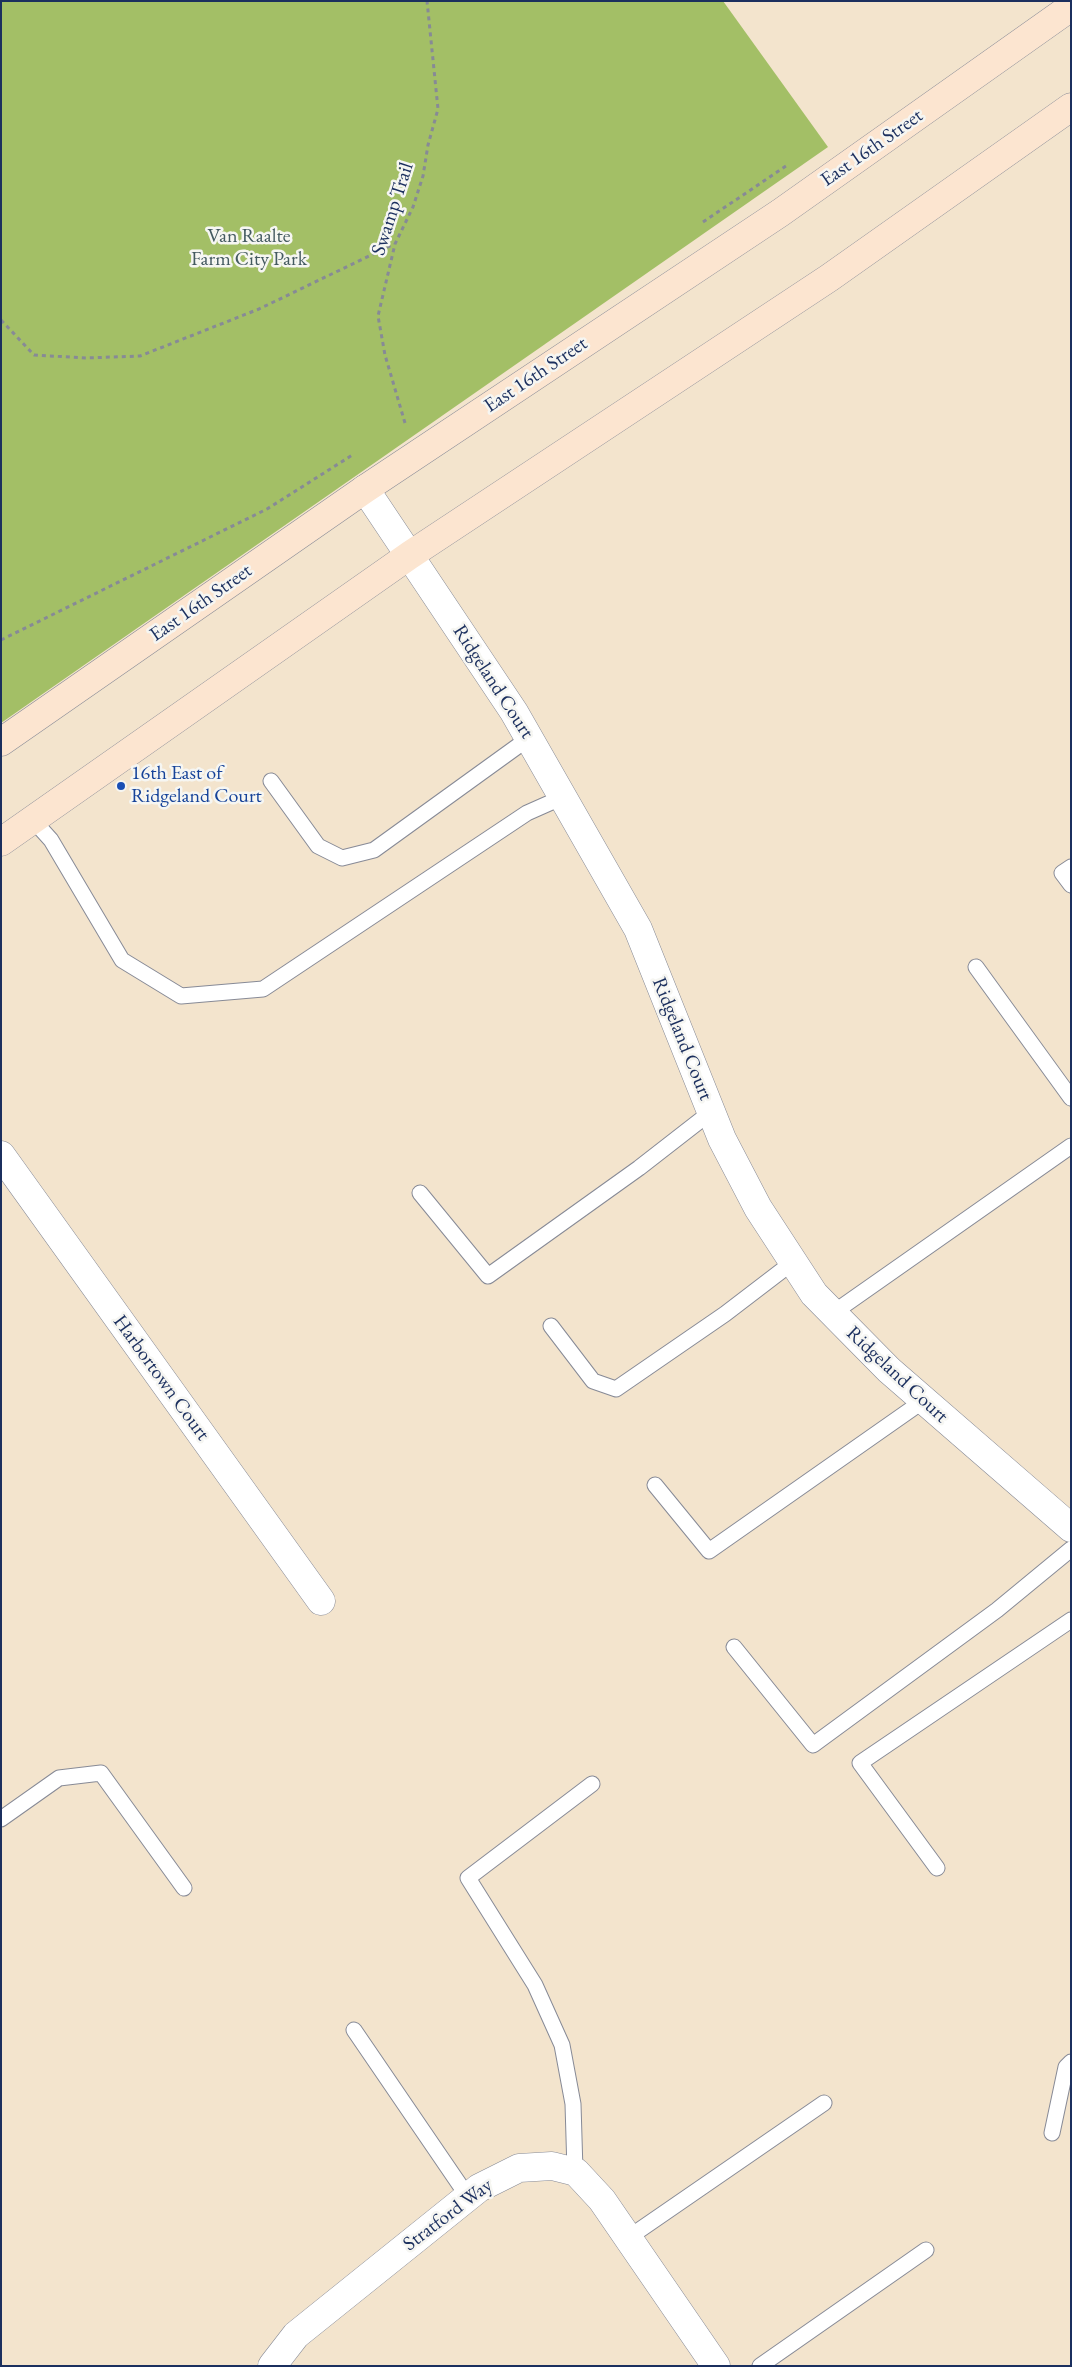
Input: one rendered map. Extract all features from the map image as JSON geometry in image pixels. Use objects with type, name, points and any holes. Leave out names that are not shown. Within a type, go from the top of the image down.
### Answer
[{"type":"main road","name":"East 16th Street","points":[[1,742],[365,489],[780,213],[1071,7]]},
{"type":"main road","points":[[1,842],[410,555],[829,278],[1071,107]]},
{"type":"street","name":"Ridgeland Court","points":[[365,489],[514,712],[638,929],[711,1112],[758,1208],[814,1294],[889,1370],[923,1401],[1071,1528]]},
{"type":"street","name":"Harbortown Court","points":[[1,1155],[321,1601]]},
{"type":"street","name":"Stratford Way","points":[[272,2366],[296,2335],[479,2188],[519,2168],[552,2166],[575,2171]]},
{"type":"street","points":[[575,2171],[602,2200],[716,2366]]},
{"type":"lane","points":[[271,781],[318,846],[342,858],[374,850],[529,738]]},
{"type":"lane","points":[[33,820],[51,840],[122,960],[181,996],[264,989],[527,813],[563,797]]},
{"type":"lane","points":[[1071,867],[1062,873],[1071,885]]},
{"type":"lane","points":[[976,967],[1071,1098]]},
{"type":"lane","points":[[420,1193],[488,1276],[639,1168],[711,1112]]},
{"type":"lane","points":[[833,1313],[1071,1146]]},
{"type":"lane","points":[[551,1326],[593,1381],[616,1389],[725,1314],[793,1262]]},
{"type":"lane","points":[[655,1485],[709,1551],[923,1401]]},
{"type":"lane","points":[[734,1646],[812,1745],[997,1610],[1071,1550]]},
{"type":"lane","points":[[937,1868],[860,1763],[1071,1620]]},
{"type":"lane","points":[[1,1819],[59,1778],[101,1773],[184,1888]]},
{"type":"lane","points":[[575,2171],[573,2104],[562,2045],[535,1985],[468,1878],[592,1784]]},
{"type":"lane","points":[[354,2030],[468,2197]]},
{"type":"lane","points":[[1052,2133],[1066,2067],[1071,2062]]},
{"type":"lane","points":[[628,2238],[824,2103]]},
{"type":"lane","points":[[760,2366],[926,2250]]},
{"type":"path","name":"Swamp Trail","points":[[405,423],[385,355],[378,316],[395,244],[413,207],[424,176],[428,145],[438,109],[427,1]]},
{"type":"path","points":[[700,224],[789,164]]},
{"type":"path","points":[[1,320],[34,355],[86,358],[140,356],[259,309],[395,244]]},
{"type":"path","points":[[396,428],[413,417]]},
{"type":"path","points":[[1,640],[267,509],[356,453]]},
{"type":"green space","name":"Van Raalte Farm City Park","points":[[1,1],[723,1],[828,147],[1,723]]},
{"type":"place","name":"16th East of Ridgeland Court","points":[[121,786]]}]
